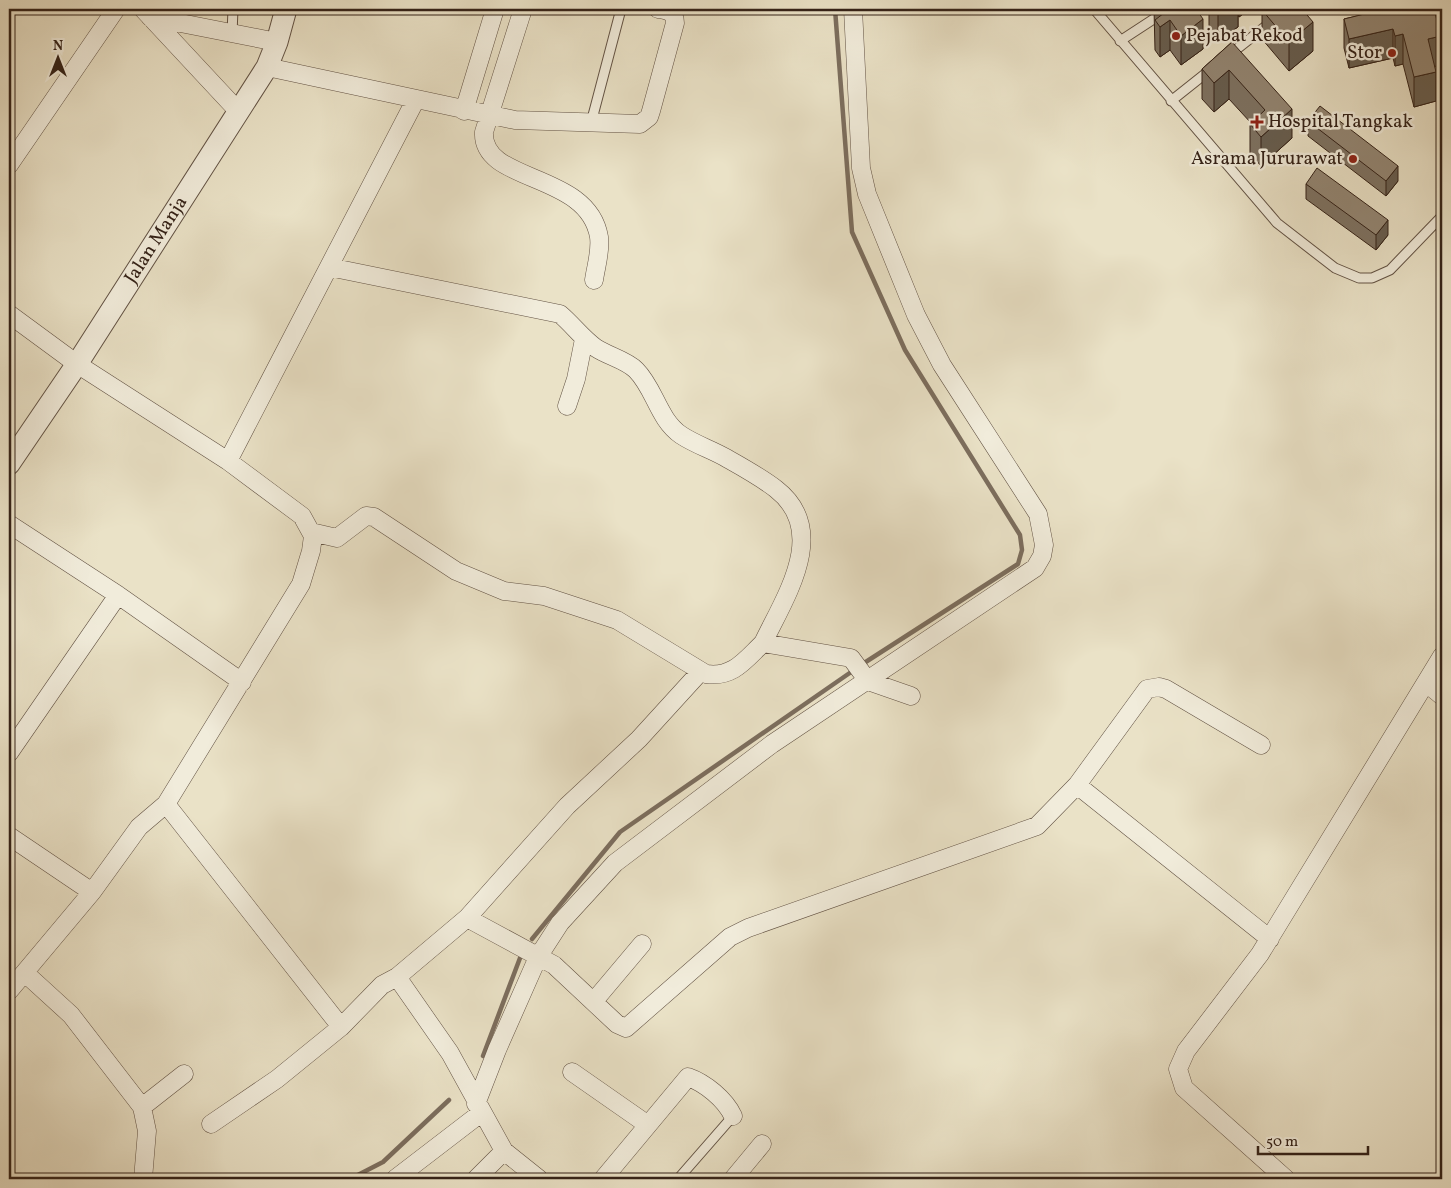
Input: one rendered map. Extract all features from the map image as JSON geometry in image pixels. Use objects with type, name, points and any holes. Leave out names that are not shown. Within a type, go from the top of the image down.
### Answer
[{"type":"street","points":[[9,165],[116,9]]},
{"type":"street","name":"Jalan Manja","points":[[9,464],[77,364],[267,67],[277,42],[286,9]]},
{"type":"street","points":[[464,111],[495,9]]},
{"type":"street","points":[[523,9],[484,140],[486,147],[496,160],[524,175],[563,190],[574,198],[594,222],[600,245],[594,280]]},
{"type":"street","points":[[267,67],[464,111],[515,120],[640,124],[649,116],[675,23],[674,15],[658,9]]},
{"type":"street","points":[[395,1179],[478,1108],[497,1050],[538,957],[560,923],[615,864],[863,673],[1035,568],[1042,556],[1044,545],[1038,514],[942,365],[916,316],[866,194],[861,168],[852,9]]},
{"type":"street","points":[[146,13],[232,34],[277,42]]},
{"type":"street","points":[[146,13],[238,112]]},
{"type":"street","points":[[228,462],[416,99]]},
{"type":"street","points":[[311,532],[337,538],[366,516],[374,517],[456,571],[504,591],[544,596],[616,620],[677,654],[701,671],[720,676],[732,671],[763,643],[796,572],[802,551],[803,537],[799,520],[791,505],[777,490],[727,458],[680,434],[667,422],[635,369],[596,348],[560,314],[329,267]]},
{"type":"street","points":[[9,314],[77,364],[228,462],[302,516],[311,532],[311,551],[301,584],[166,804],[139,827],[92,892],[9,991]]},
{"type":"street","points":[[567,406],[576,379],[584,338]]},
{"type":"street","points":[[9,524],[118,595],[242,682]]},
{"type":"street","points":[[9,753],[118,595]]},
{"type":"street","points":[[763,643],[851,658],[863,673],[911,696]]},
{"type":"street","points":[[1286,1179],[1184,1088],[1178,1069],[1186,1051],[1260,954],[1442,656]]},
{"type":"street","points":[[211,1124],[277,1079],[341,1027],[382,985],[397,977],[466,918],[567,806],[638,739],[701,671]]},
{"type":"street","points":[[1426,683],[1442,696]]},
{"type":"street","points":[[466,918],[564,972],[621,1027],[630,1026],[730,937],[759,923],[1030,828],[1042,822],[1077,785],[1142,694],[1153,687],[1166,689],[1261,745]]},
{"type":"street","points":[[1077,785],[1270,938]]},
{"type":"street","points":[[166,804],[341,1027]]},
{"type":"street","points":[[9,836],[92,892]]},
{"type":"street","points":[[594,1001],[642,944]]},
{"type":"street","points":[[25,973],[71,1015],[142,1107],[147,1131],[143,1179]]},
{"type":"street","points":[[397,977],[450,1053],[478,1108],[504,1151],[539,1179]]},
{"type":"street","points":[[572,1072],[648,1125]]},
{"type":"street","points":[[142,1107],[184,1074]]},
{"type":"street","points":[[603,1179],[688,1077],[705,1087],[729,1108],[733,1116]]},
{"type":"street","points":[[733,1179],[762,1144]]},
{"type":"street","points":[[476,1179],[504,1151]]},
{"type":"lane","points":[[232,34],[233,9]]},
{"type":"lane","points":[[591,123],[621,9]]},
{"type":"lane","points":[[1094,9],[1276,223],[1335,268],[1359,278],[1372,278],[1390,270],[1442,216]]},
{"type":"lane","points":[[1120,41],[1158,12],[1168,9]]},
{"type":"lane","points":[[1440,9],[1442,18]]},
{"type":"lane","points":[[1171,101],[1271,22]]},
{"type":"lane","points":[[678,1179],[733,1116]]},
{"type":"building","points":[[1161,9],[1196,9],[1203,19],[1181,36],[1170,20],[1160,27],[1155,20],[1164,13]]},
{"type":"building","points":[[1263,9],[1302,9],[1313,22],[1289,42]]},
{"type":"building","points":[[1385,9],[1434,9],[1441,36],[1428,39],[1436,72],[1414,77],[1403,34],[1395,36],[1393,29],[1349,39],[1344,19]]},
{"type":"building","points":[[1232,42],[1292,109],[1261,137],[1250,124],[1265,110],[1229,70],[1214,83],[1202,69]]},
{"type":"building","points":[[1320,106],[1398,166],[1386,181],[1308,121]]},
{"type":"building","points":[[1317,168],[1388,220],[1376,235],[1306,184]]},
{"type":"waterway","points":[[835,9],[852,232],[905,350],[1020,535],[1022,550],[1018,564],[861,665]]},
{"type":"waterway","points":[[532,939],[620,832],[854,670]]},
{"type":"waterway","points":[[483,1056],[520,958]]},
{"type":"waterway","points":[[331,1179],[352,1178],[383,1162],[449,1100]]},
{"type":"place","name":"Pejabat Rekod","points":[[1176,36]]},
{"type":"place","name":"Stor","points":[[1392,53]]},
{"type":"place","name":"Hospital Tangkak","points":[[1257,122]]},
{"type":"place","name":"Asrama Jururawat","points":[[1353,159]]}]
